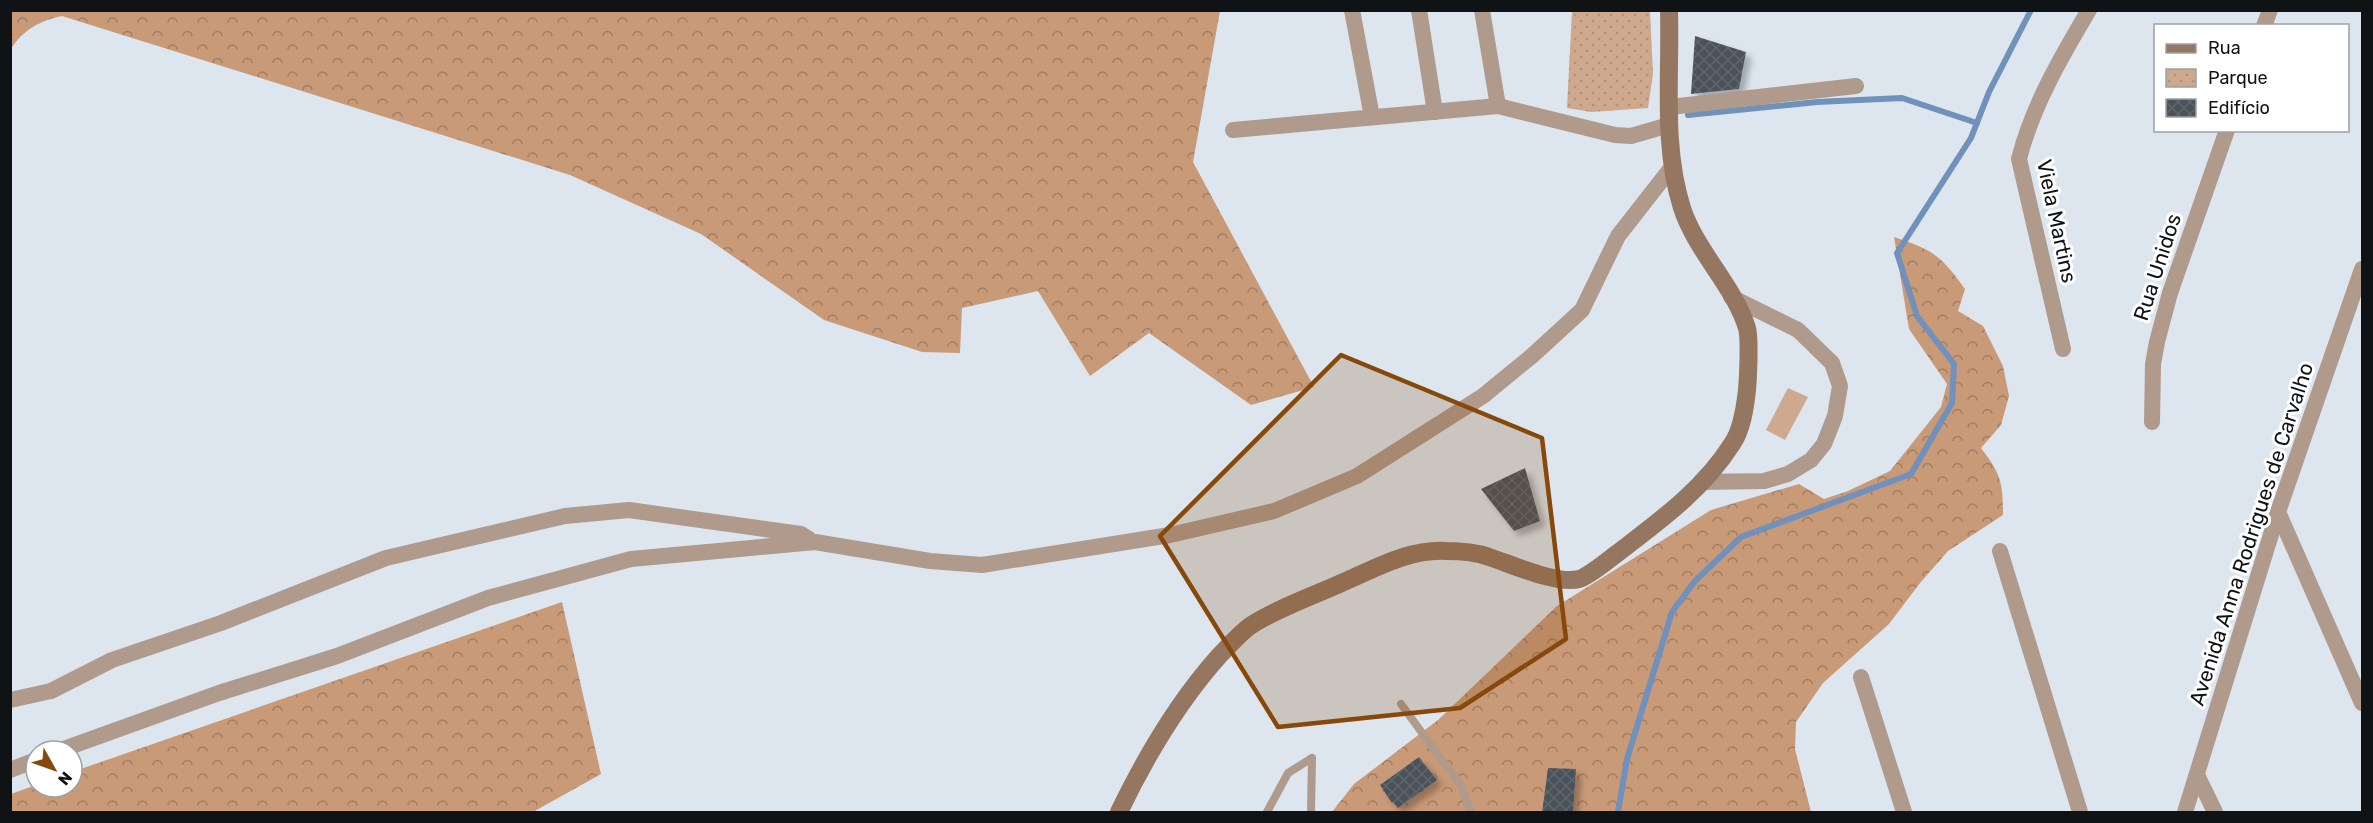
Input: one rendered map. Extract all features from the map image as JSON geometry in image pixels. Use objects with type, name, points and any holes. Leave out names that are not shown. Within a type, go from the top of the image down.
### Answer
[{"type":"main road","points":[[1119,813],[1148,754],[1173,714],[1208,669],[1251,625],[1377,567],[1418,552],[1442,550],[1477,554],[1527,571],[1553,577],[1579,579],[1605,563],[1660,521],[1701,482],[1735,441],[1747,389],[1748,330],[1696,239],[1683,211],[1672,167],[1669,116],[1669,10]]},
{"type":"street","points":[[1352,10],[1372,117]]},
{"type":"street","points":[[1419,10],[1435,112]]},
{"type":"street","points":[[1482,10],[1498,106]]},
{"type":"street","name":"Viela Martins","points":[[2063,349],[2019,159],[2026,132],[2039,104],[2089,10]]},
{"type":"street","points":[[1233,130],[1498,106],[1615,135],[1631,136],[1669,116],[1856,86]]},
{"type":"street","name":"Rua Unidos","points":[[2152,422],[2155,374],[2153,364],[2157,342],[2170,293],[2226,132]]},
{"type":"street","points":[[84,742],[219,693],[337,656],[488,598],[631,559],[815,542],[930,561],[982,565],[1170,535],[1274,511],[1357,476],[1483,396],[1533,355],[1582,310],[1618,236],[1672,167]]},
{"type":"street","name":"Avenida Anna Rodrigues de Carvalho","points":[[2185,813],[2278,512],[2362,269]]},
{"type":"street","points":[[1701,482],[1764,481],[1788,474],[1811,460],[1824,444],[1835,416],[1840,386],[1832,363],[1798,330],[1731,297]]},
{"type":"street","points":[[10,700],[51,690],[112,660],[221,623],[386,558],[565,516],[629,510],[801,534],[815,542]]},
{"type":"street","points":[[2278,512],[2362,703]]},
{"type":"street","points":[[2000,551],[2080,813]]},
{"type":"street","points":[[1861,676],[1904,813]]},
{"type":"street","points":[[2198,777],[2215,813]]},
{"type":"lane","points":[[1401,704],[1461,786],[1471,813]]},
{"type":"lane","points":[[1266,813],[1288,773],[1312,758],[1311,813]]},
{"type":"highlighted area","points":[[1341,355],[1542,438],[1566,639],[1460,708],[1278,727],[1160,536]]},
{"type":"green space","points":[[11,10],[1220,11],[1193,162],[1314,387],[1251,405],[1149,333],[1090,376],[1038,291],[962,308],[960,353],[922,352],[824,320],[701,234],[570,175],[62,16],[32,27],[11,49]]},
{"type":"green space","points":[[1572,11],[1650,11],[1653,74],[1648,108],[1591,112],[1567,108]]},
{"type":"green space","points":[[1894,237],[1928,250],[1943,261],[1965,289],[1958,311],[1983,326],[2003,366],[2009,396],[2001,425],[1981,448],[2000,479],[2003,515],[1948,551],[1889,624],[1823,683],[1796,722],[1795,749],[1811,812],[1332,812],[1354,784],[1438,720],[1557,606],[1711,510],[1799,484],[1824,499],[1848,491],[1890,471],[1941,407],[1947,384],[1909,329]]},
{"type":"green space","points":[[1788,388],[1808,397],[1785,440],[1766,430]]},
{"type":"green space","points":[[562,602],[601,774],[533,812],[11,812],[11,794],[24,789],[24,799],[84,799],[84,768]]},
{"type":"building","points":[[1695,36],[1746,52],[1739,89],[1691,94]]},
{"type":"building","points":[[1525,468],[1540,521],[1514,531],[1481,489]]},
{"type":"building","points":[[1419,757],[1437,780],[1398,808],[1380,785]]},
{"type":"building","points":[[1548,768],[1576,769],[1573,813],[1542,813]]},
{"type":"waterway","points":[[1618,812],[1627,759],[1672,612],[1695,581],[1741,537],[1911,474],[1952,403],[1954,364],[1917,316],[1897,253],[1971,138],[1989,92],[2031,10]]},
{"type":"waterway","points":[[1688,115],[1817,102],[1902,98],[1977,123]]}]
